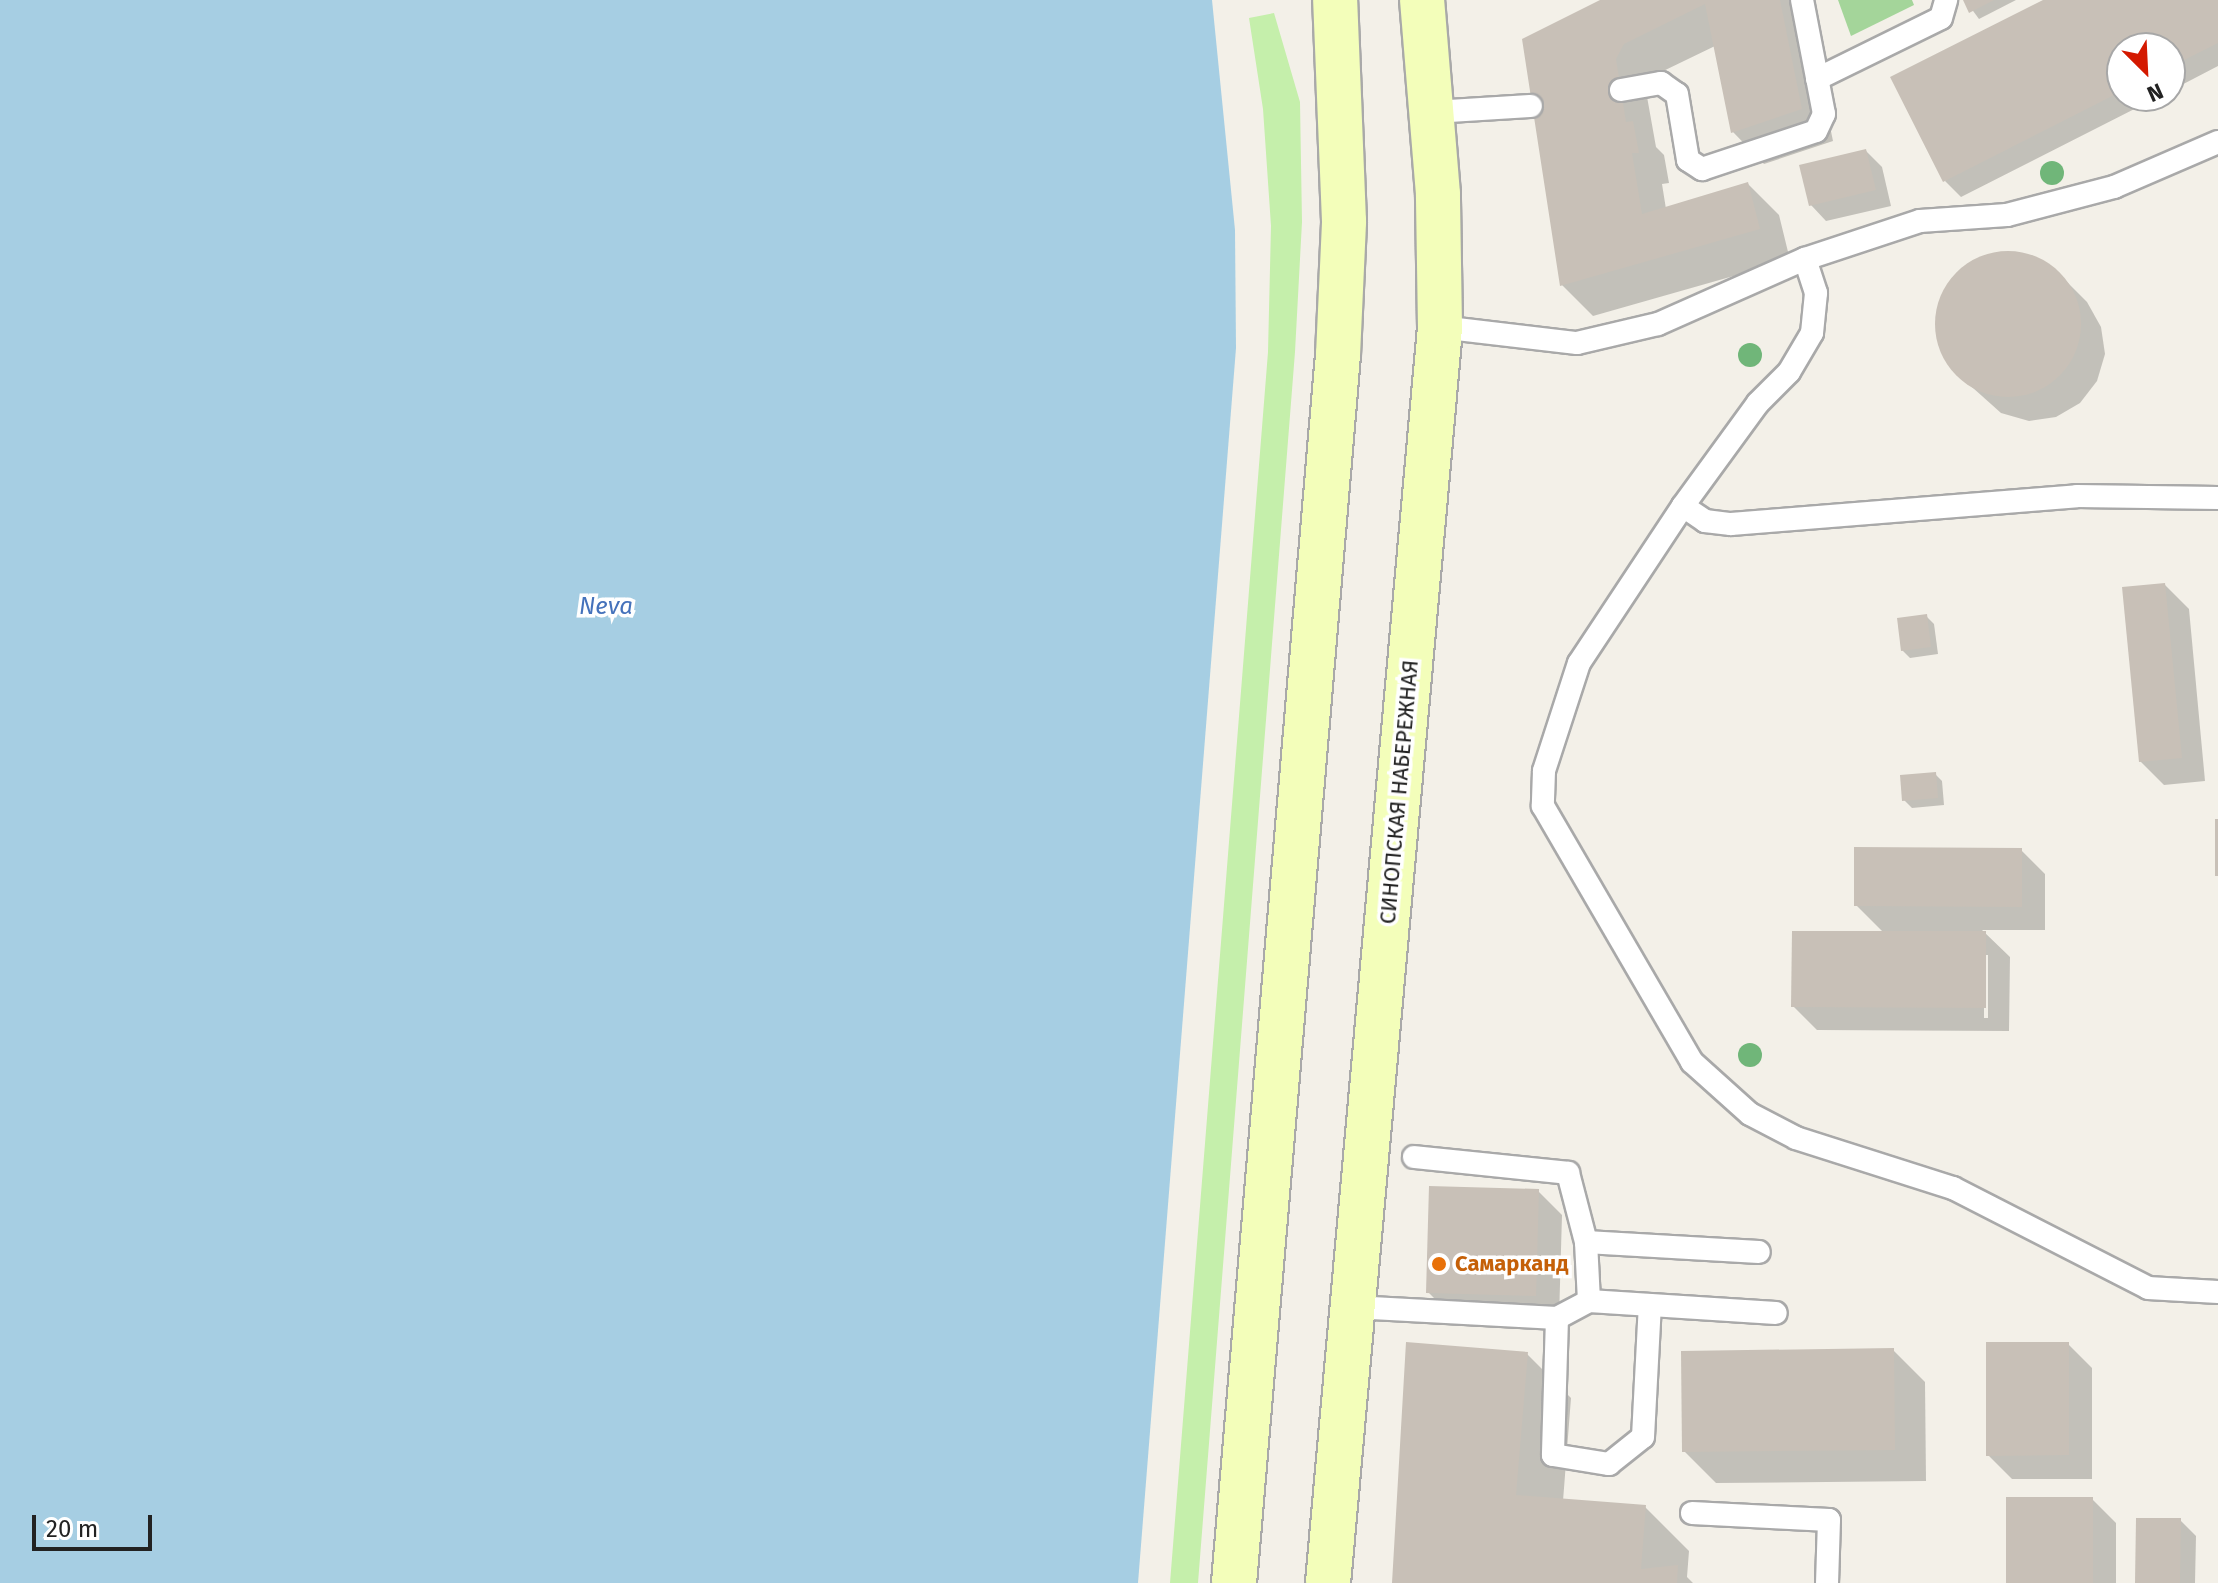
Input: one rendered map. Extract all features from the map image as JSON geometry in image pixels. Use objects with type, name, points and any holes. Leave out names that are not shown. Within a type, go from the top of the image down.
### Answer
[{"type":"main road","points":[[1234,1583],[1338,355],[1344,221],[1335,0]]},
{"type":"main road","name":"СИНОПСКАЯ НАБЕРЕЖНАЯ","points":[[1328,1583],[1440,327],[1432,112],[1422,0]]},
{"type":"lane","points":[[1621,90],[1661,83],[1677,94],[1688,160],[1702,169],[1816,131],[1824,114],[1802,0]]},
{"type":"lane","points":[[1817,79],[1941,18],[1946,0]]},
{"type":"lane","points":[[1432,112],[1531,106]]},
{"type":"lane","points":[[1440,327],[1577,343],[1658,324],[1805,259],[1920,221],[2007,215],[2114,187],[2218,142]]},
{"type":"lane","points":[[1805,259],[1816,293],[1812,333],[1789,372],[1758,403],[1683,506],[1579,663],[1544,771],[1543,806],[1692,1062],[1750,1114],[1796,1138],[1953,1188],[2148,1288],[2218,1292]]},
{"type":"lane","points":[[1683,506],[1705,521],[1731,524],[2077,496],[2218,498]]},
{"type":"lane","points":[[1414,1157],[1568,1173],[1586,1242],[1589,1301]]},
{"type":"lane","points":[[1586,1242],[1759,1252]]},
{"type":"lane","points":[[1353,1307],[1557,1318],[1589,1301],[1776,1313]]},
{"type":"lane","points":[[1557,1318],[1553,1455],[1609,1464],[1643,1437],[1650,1305]]},
{"type":"lane","points":[[1692,1513],[1829,1520],[1827,1583]]},
{"type":"green space","points":[[1838,0],[1912,0],[1914,5],[1851,36]]},
{"type":"green space","points":[[1274,13],[1300,102],[1302,222],[1295,352],[1198,1583],[1170,1583],[1268,352],[1271,226],[1263,109],[1249,18]]},
{"type":"water","name":"Neva","points":[[0,0],[1212,0],[1235,230],[1236,348],[1138,1583],[0,1583]]},
{"type":"building","points":[[1600,0],[1780,0],[1802,109],[1731,133],[1705,4],[1624,44],[1616,59],[1626,122],[1633,121],[1639,153],[1632,153],[1642,214],[1748,182],[1760,229],[1560,286],[1522,39]]},
{"type":"building","points":[[1963,0],[1994,0],[1969,13]]},
{"type":"building","points":[[2043,0],[2218,0],[2218,43],[2186,59],[2186,32],[2106,32],[2106,99],[1943,182],[1890,77]]},
{"type":"building","points":[[1866,149],[1876,190],[1809,206],[1799,165]]},
{"type":"building","points":[[2008,251],[2036,257],[2059,273],[2075,296],[2081,324],[2075,352],[2059,375],[2036,391],[2008,397],[1980,391],[1957,375],[1941,352],[1935,324],[1941,296],[1957,273],[1980,257]]},
{"type":"building","points":[[2165,583],[2182,758],[2139,762],[2122,587]]},
{"type":"building","points":[[1927,614],[1931,647],[1901,651],[1897,618]]},
{"type":"building","points":[[1936,772],[1938,798],[1902,801],[1900,775]]},
{"type":"building","points":[[2215,819],[2218,819],[2218,876],[2215,876]]},
{"type":"building","points":[[1854,847],[2022,848],[2022,907],[1854,906]]},
{"type":"building","points":[[1792,931],[1986,931],[1986,1008],[1791,1007]]},
{"type":"building","points":[[1429,1186],[1539,1189],[1536,1296],[1426,1293]]},
{"type":"building","points":[[1406,1342],[1528,1352],[1516,1495],[1646,1505],[1641,1569],[1678,1565],[1677,1583],[1392,1583]]},
{"type":"building","points":[[1986,1342],[2069,1342],[2069,1455],[1986,1456]]},
{"type":"building","points":[[1894,1348],[1895,1450],[1682,1452],[1681,1351]]},
{"type":"building","points":[[2006,1497],[2093,1497],[2093,1583],[2006,1583]]},
{"type":"building","points":[[2136,1518],[2181,1518],[2180,1583],[2135,1583]]},
{"type":"place","name":"Самарканд","points":[[1439,1264]]}]
